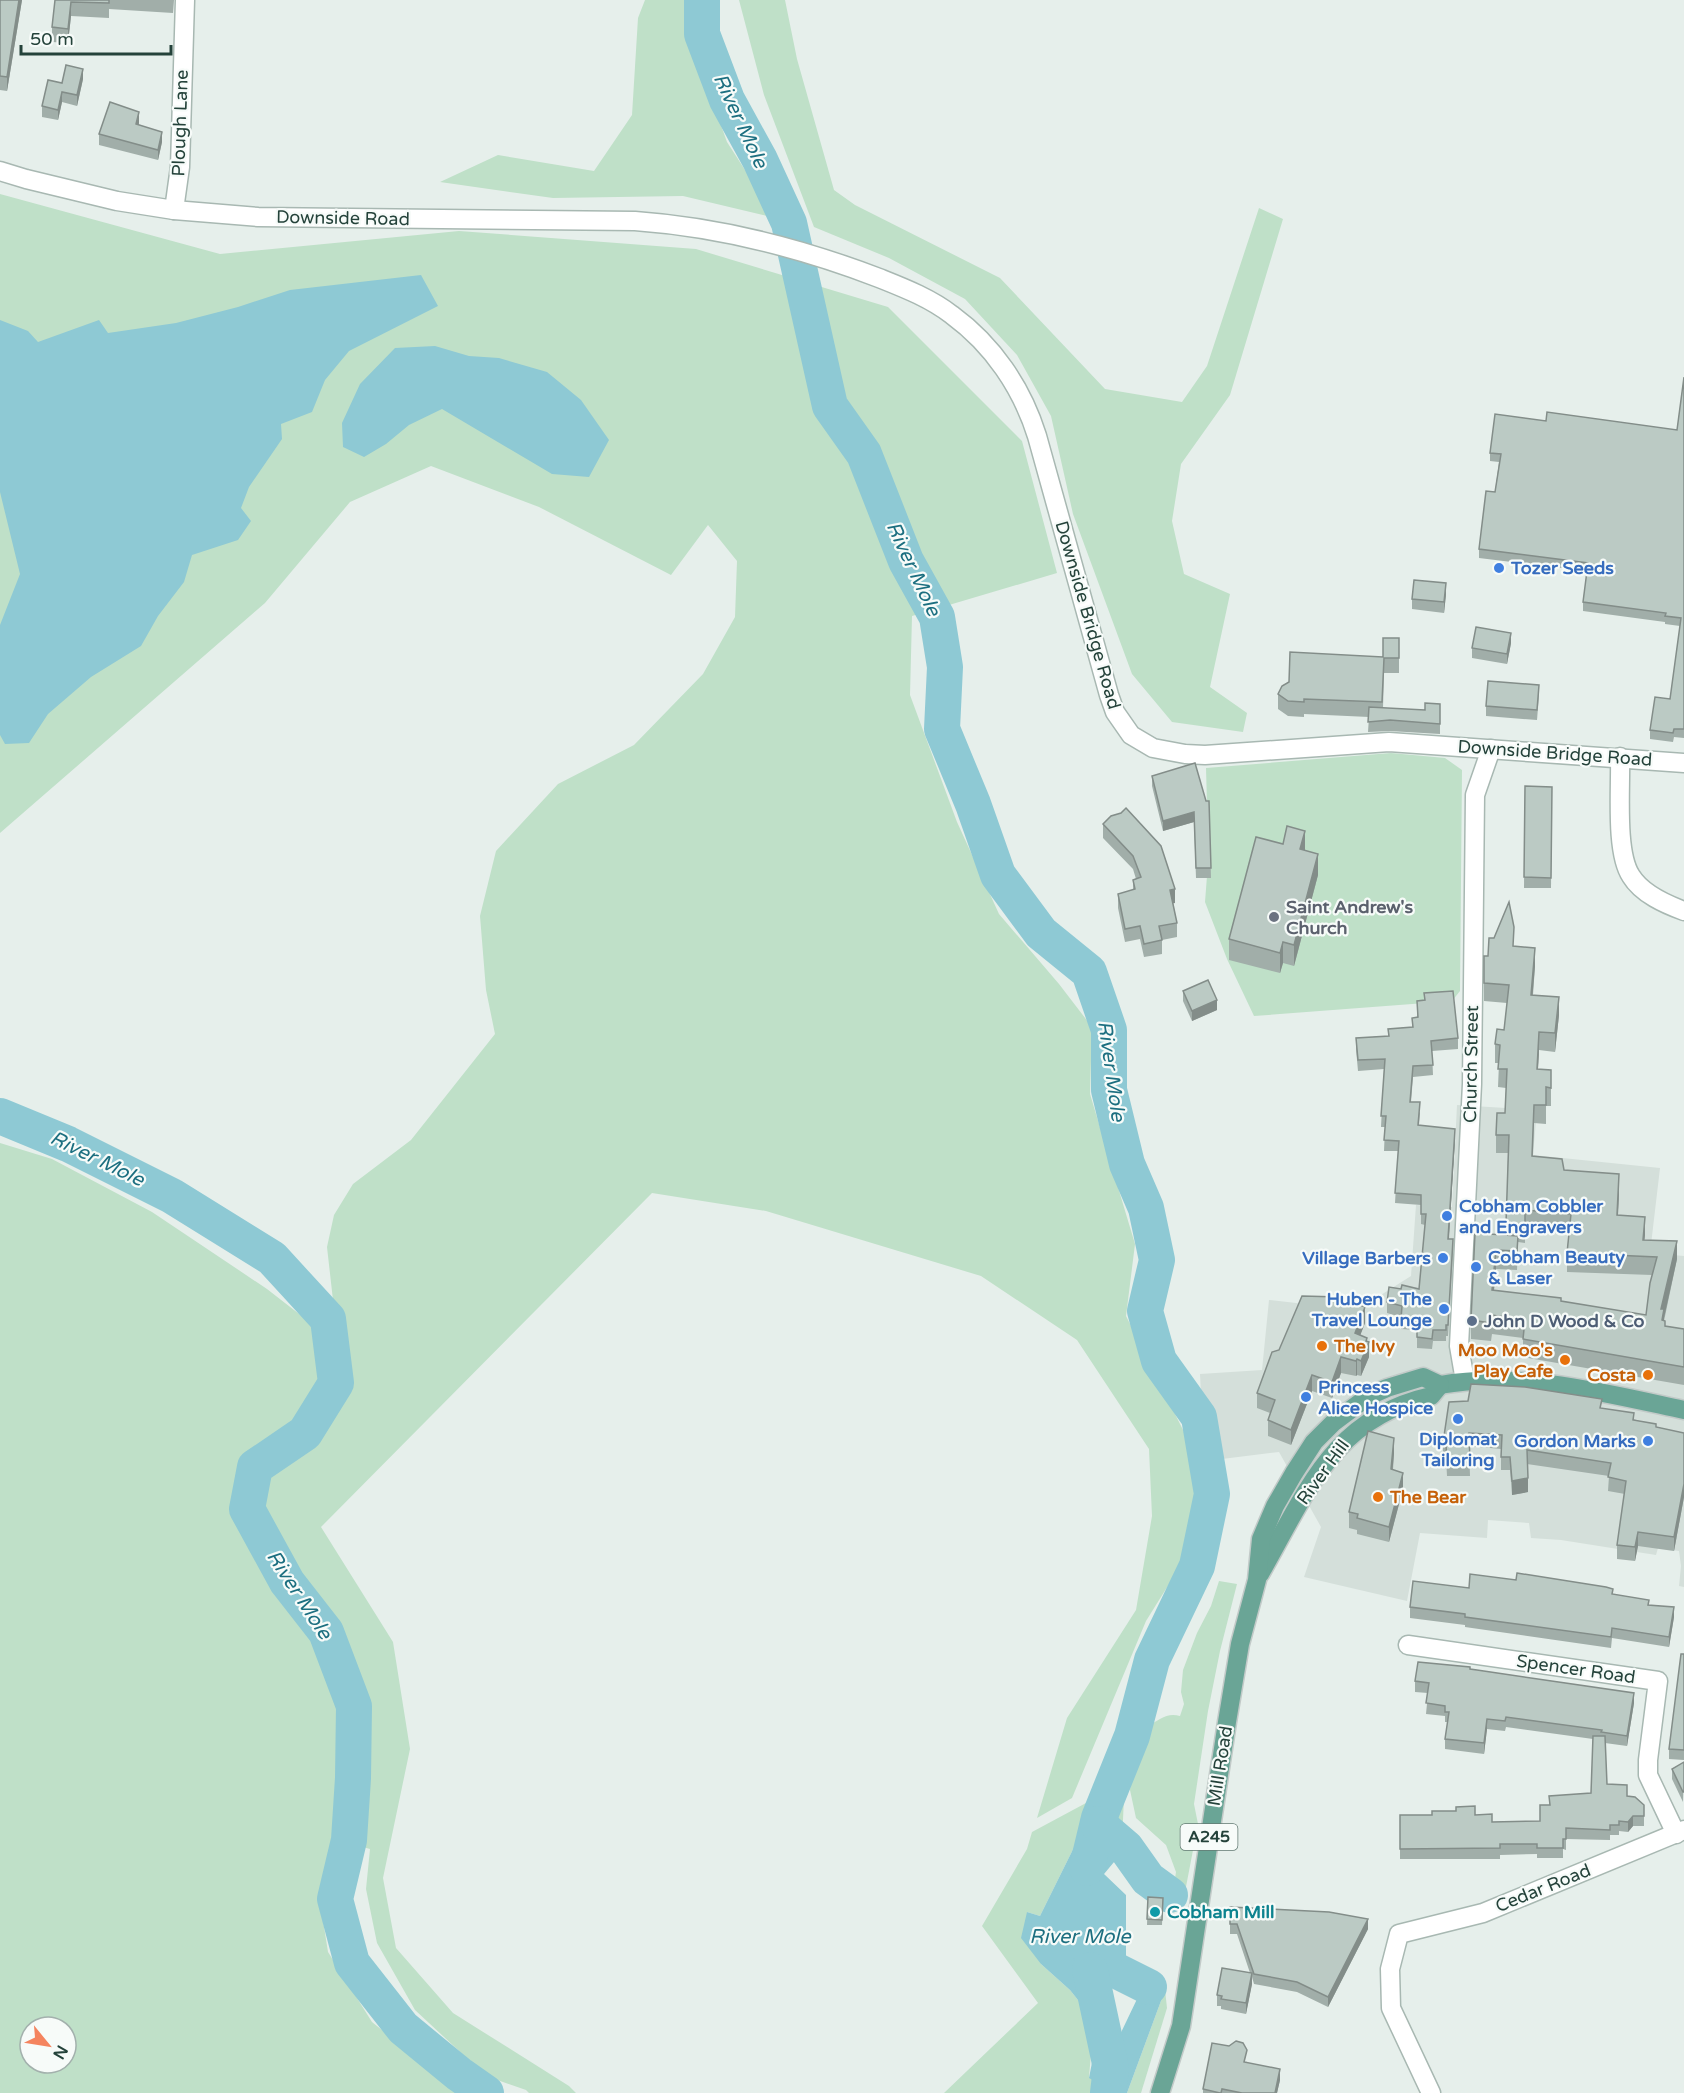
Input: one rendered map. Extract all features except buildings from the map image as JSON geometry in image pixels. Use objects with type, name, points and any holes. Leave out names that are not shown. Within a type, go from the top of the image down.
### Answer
[{"type":"main road","name":"A245","points":[[1465,1381],[1510,1380],[1548,1384],[1684,1410]]},
{"type":"main road","name":"River Hill","points":[[1257,1580],[1320,1471],[1349,1436],[1362,1425],[1395,1408],[1431,1396],[1440,1385],[1465,1381]]},
{"type":"main road","name":"Mill Road","points":[[1160,2093],[1181,2026],[1228,1710],[1240,1644],[1257,1580]]},
{"type":"street","name":"Plough Lane","points":[[174,210],[180,167],[185,0]]},
{"type":"street","name":"Downside Road","points":[[0,171],[82,194],[174,210],[258,217],[635,221],[690,227]]},
{"type":"street","name":"Downside Bridge Road","points":[[690,227],[762,241],[857,269],[891,283],[926,298],[969,328],[996,358],[1024,401],[1037,436],[1115,712],[1131,735],[1154,748],[1204,755],[1389,742],[1684,763]]},
{"type":"street","name":"Church Street","points":[[1465,1381],[1459,1346],[1472,1084],[1475,795],[1491,749]]},
{"type":"street","points":[[1620,757],[1625,865],[1635,882],[1644,890],[1672,907],[1684,911]]},
{"type":"street","name":"Spencer Road","points":[[1408,1645],[1658,1681],[1648,1775],[1680,1832]]},
{"type":"street","name":"Cedar Road","points":[[1431,2093],[1391,2008],[1390,1969],[1399,1934],[1483,1913],[1680,1832]]},
{"type":"shaded area","points":[[1457,1105],[1537,1110],[1533,1155],[1660,1168],[1650,1253],[1684,1256],[1684,1587],[1679,1586],[1681,1566],[1679,1551],[1658,1548],[1656,1555],[1561,1540],[1531,1538],[1529,1523],[1488,1520],[1487,1538],[1420,1533],[1407,1601],[1304,1577],[1321,1527],[1279,1452],[1214,1460],[1201,1394],[1200,1374],[1262,1370],[1269,1300],[1357,1310],[1411,1276],[1416,1205],[1452,1207]]},
{"type":"green space","points":[[645,0],[693,0],[692,45],[727,142],[776,218],[683,196],[553,198],[440,182],[498,155],[594,171],[632,115],[638,18]]},
{"type":"green space","points":[[739,0],[785,0],[797,59],[834,190],[855,205],[1000,278],[1105,389],[1182,402],[1207,366],[1259,208],[1283,219],[1230,395],[1181,464],[1172,521],[1184,574],[1230,594],[1210,687],[1247,713],[1243,732],[1172,722],[1132,674],[1073,514],[1051,416],[1017,355],[965,299],[889,258],[814,227],[764,95]]},
{"type":"green space","points":[[0,194],[220,254],[459,231],[696,249],[888,307],[1022,441],[1057,573],[912,616],[910,695],[957,822],[999,914],[1059,984],[1092,1027],[1090,1094],[1135,1244],[1126,1316],[1194,1452],[1194,1508],[1184,1560],[1146,1621],[1072,1798],[1037,1818],[1067,1718],[1136,1610],[1152,1516],[1149,1449],[1077,1340],[981,1276],[766,1211],[652,1193],[321,1527],[393,1642],[410,1749],[383,1878],[396,1948],[453,2013],[569,2086],[576,2093],[529,2093],[486,2076],[415,2010],[377,1943],[366,1889],[370,1849],[337,1840],[319,1895],[328,1952],[372,2022],[464,2093],[0,2093],[0,1143],[52,1159],[152,1212],[267,1289],[312,1324],[334,1309],[327,1247],[334,1215],[353,1184],[411,1140],[495,1034],[486,990],[480,916],[496,851],[558,784],[634,745],[703,674],[735,617],[737,561],[708,525],[671,575],[539,507],[431,466],[350,502],[265,603],[0,833]]},
{"type":"green space","points":[[1391,753],[1445,758],[1462,770],[1460,991],[1452,1001],[1254,1016],[1227,959],[1205,902],[1207,876],[1209,876],[1206,768]]},
{"type":"green space","points":[[1219,1581],[1237,1584],[1208,1711],[1194,1804],[1198,1824],[1185,1892],[1173,1891],[1176,1872],[1166,1845],[1136,1818],[1130,1790],[1133,1759],[1125,1746],[1128,1732],[1146,1727],[1167,1716],[1180,1716],[1184,1704],[1181,1692],[1183,1670],[1197,1633],[1211,1606]]},
{"type":"green space","points":[[1114,1770],[1124,1797],[1122,1842],[1094,1818],[1101,1803],[1107,1772]]},
{"type":"green space","points":[[1086,1803],[1090,1815],[1040,1916],[1027,1912],[1041,1964],[1070,1990],[1094,2020],[1089,2077],[1102,2085],[1097,2093],[944,2093],[1038,2003],[982,1926],[1027,1849],[1032,1832]]},
{"type":"green space","points":[[1165,1990],[1167,2008],[1141,2093],[1127,2093]]},
{"type":"water","points":[[421,275],[438,306],[349,351],[325,380],[312,412],[281,424],[282,439],[249,487],[241,508],[251,521],[238,540],[192,555],[184,582],[158,616],[141,646],[91,677],[48,714],[29,743],[5,744],[0,735],[0,625],[20,574],[0,492],[0,320],[28,331],[38,342],[99,320],[108,333],[176,323],[238,307],[290,290]]},
{"type":"water","points":[[435,346],[469,356],[499,358],[547,372],[581,400],[609,440],[589,477],[552,474],[442,409],[409,425],[386,444],[364,457],[343,447],[342,423],[360,384],[395,348]]},
{"type":"water","name":"River Mole","points":[[1090,1815],[1134,1838],[1104,1874],[1126,1895],[1126,1970],[1122,1980],[1104,1990],[1103,2015],[1094,2020],[1070,1990],[1041,1964],[1021,1938],[1027,1912],[1040,1916]]},
{"type":"water","name":"River Mole","points":[[1149,1974],[1165,1990],[1127,2093],[1117,2093],[1089,2078],[1097,2037],[1116,2043]]},
{"type":"waterway","name":"River Mole","points":[[702,0],[702,34],[727,100],[760,160],[789,223],[830,406],[864,454],[906,561],[937,617],[945,667],[942,729],[973,804],[998,875],[1041,933],[1089,972],[1109,1030],[1109,1090],[1127,1164],[1146,1208],[1157,1260],[1145,1311],[1159,1361],[1199,1417],[1212,1494],[1197,1566],[1152,1660],[1132,1736],[1099,1818],[1087,1868]]},
{"type":"waterway","name":"River Mole","points":[[0,1116],[68,1144],[172,1196],[272,1258],[328,1319],[336,1383],[305,1433],[255,1467],[247,1509],[287,1582],[326,1632],[354,1706],[349,1840],[335,1899],[352,1963],[403,2028],[486,2093]]},
{"type":"waterway","points":[[1098,1824],[1126,1848],[1148,1879],[1170,1895]]},
{"type":"waterway","name":"River Mole","points":[[1086,1945],[1113,1969],[1149,1987]]},
{"type":"waterway","name":"River Mole","points":[[1090,1970],[1111,2068],[1108,2093]]},
{"type":"place","name":"Tozer Seeds","points":[[1499,568]]},
{"type":"place","name":"Saint Andrew's Church","points":[[1274,917]]},
{"type":"place","name":"Cobham Cobbler and Engravers","points":[[1447,1216]]},
{"type":"place","name":"Village Barbers","points":[[1443,1258]]},
{"type":"place","name":"Cobham Beauty & Laser","points":[[1476,1267]]},
{"type":"place","name":"Huben - The Travel Lounge","points":[[1444,1309]]},
{"type":"place","name":"John D Wood & Co","points":[[1472,1321]]},
{"type":"place","name":"The Ivy","points":[[1322,1346]]},
{"type":"place","name":"Moo Moo's Play Cafe","points":[[1565,1360]]},
{"type":"place","name":"Costa","points":[[1648,1375]]},
{"type":"place","name":"Princess Alice Hospice","points":[[1306,1397]]},
{"type":"place","name":"Diplomat Tailoring","points":[[1458,1419]]},
{"type":"place","name":"Gordon Marks","points":[[1648,1441]]},
{"type":"place","name":"The Bear","points":[[1378,1497]]},
{"type":"place","name":"Cobham Mill","points":[[1155,1912]]}]
